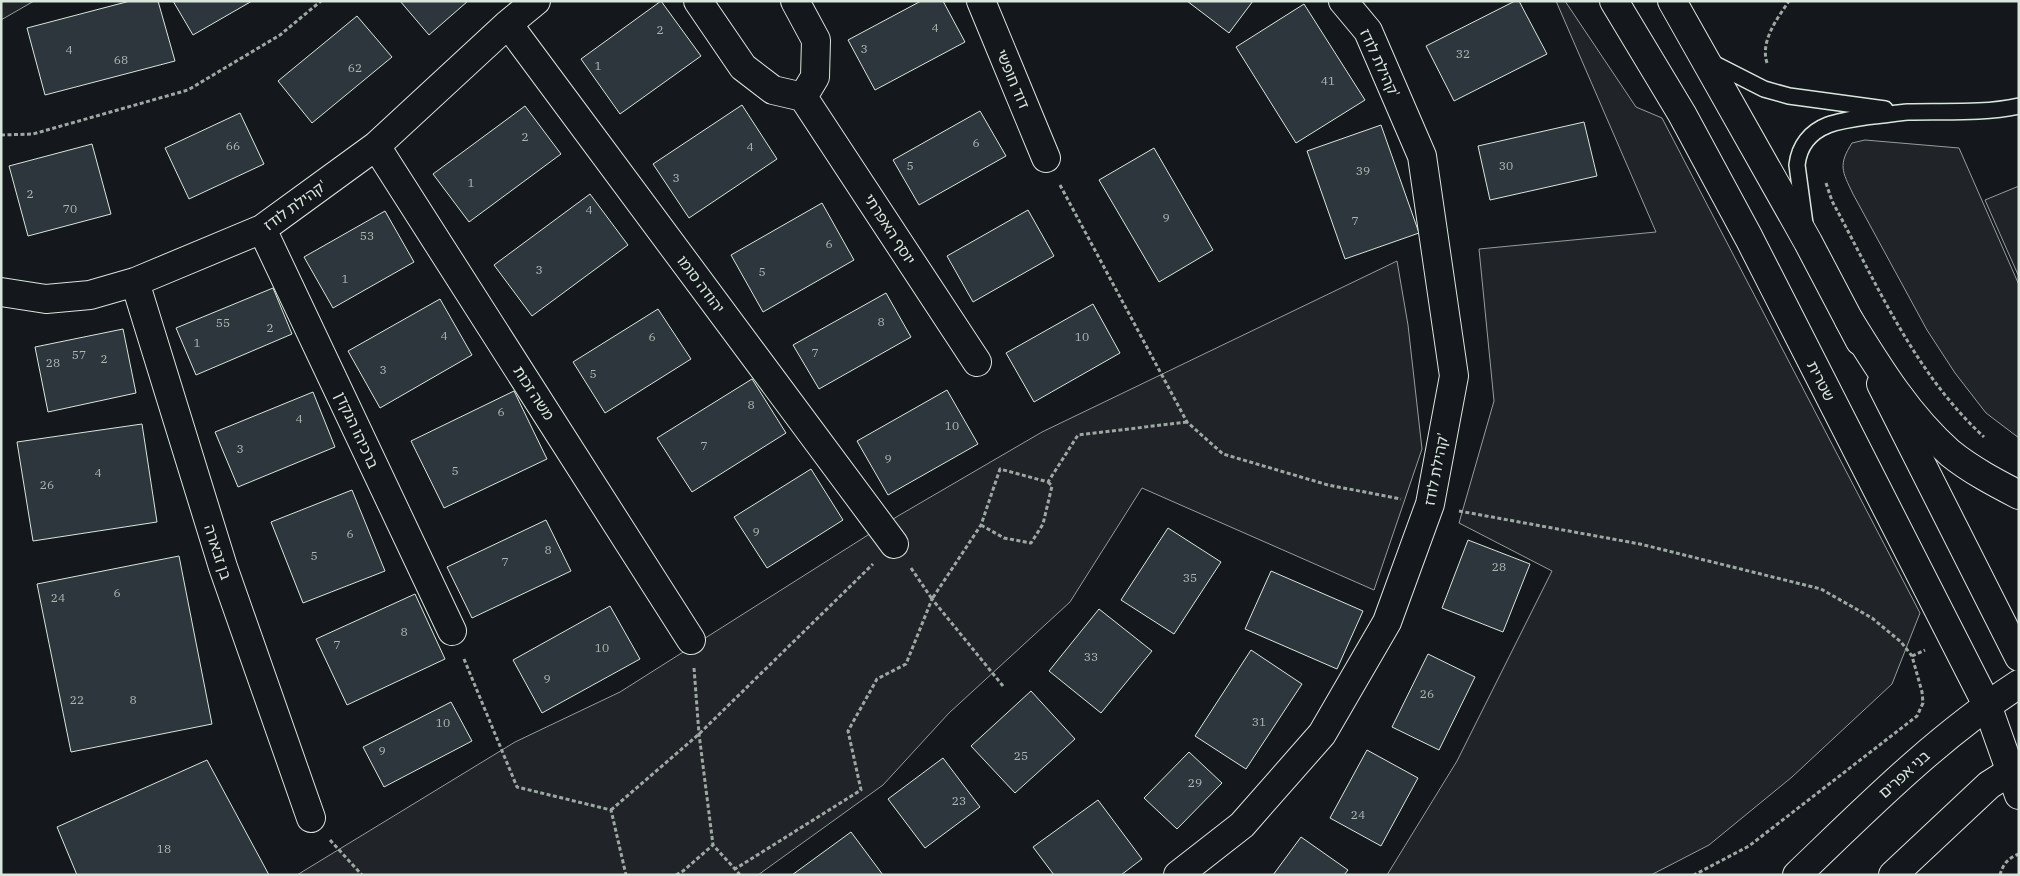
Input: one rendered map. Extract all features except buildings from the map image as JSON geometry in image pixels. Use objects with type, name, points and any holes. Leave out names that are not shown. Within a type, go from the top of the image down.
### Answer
[{"type":"street","name":"קהילת לודז'","points":[[1,292],[46,299],[90,295],[135,282],[262,229],[376,146],[508,24],[536,1]]},
{"type":"street","points":[[698,1],[743,68],[772,90],[803,97],[815,77],[816,40],[795,1]]},
{"type":"street","name":"דוד חופשי","points":[[981,1],[1046,158]]},
{"type":"street","name":"קהילת לודז'","points":[[1178,875],[1242,825],[1322,734],[1388,622],[1430,504],[1454,376],[1422,156],[1368,31],[1343,1]]},
{"type":"street","name":"שטרית","points":[[1614,1],[1682,114],[1740,221],[1987,704],[2016,777]]},
{"type":"street","points":[[1672,1],[1808,242],[2019,657]]},
{"type":"street","name":"יהודה סומו","points":[[508,24],[894,544]]},
{"type":"street","name":"יוסף האפרתי","points":[[803,97],[977,362]]},
{"type":"street","name":"משה זכות","points":[[376,146],[691,640]]},
{"type":"street","name":"ברכיהו הנקדן","points":[[262,229],[452,631]]},
{"type":"street","name":"בן זבארה","points":[[135,282],[223,567],[311,818]]},
{"type":"street","points":[[1848,320],[1886,380],[1918,420],[1951,453],[1986,478],[2019,495]]},
{"type":"street","name":"בני אפרים","points":[[1797,875],[1917,760],[1987,704],[2019,684]]},
{"type":"street","points":[[1892,875],[1989,785],[2016,777]]},
{"type":"lane","points":[[1706,59],[1741,79],[1789,96],[1906,112]]},
{"type":"lane","points":[[1808,242],[1796,165],[1801,147],[1810,136],[1827,125],[1856,118],[1906,112],[1977,112],[2019,106]]},
{"type":"path","points":[[1,135],[32,134],[188,90],[280,34],[321,1]]},
{"type":"path","points":[[1775,92],[1765,59],[1766,46],[1776,20],[1789,1]]},
{"type":"path","points":[[1801,147],[1822,156],[1821,166],[1832,200],[1908,340],[1937,386],[1965,420],[1987,440]]},
{"type":"path","points":[[1046,158],[1187,422],[1223,454],[1328,485],[1487,517],[1640,544],[1822,589],[1872,618],[1901,642],[1912,656],[1922,697],[1923,703],[1917,716],[1749,846],[1694,875]]},
{"type":"path","points":[[1048,482],[1078,436],[1187,422]]},
{"type":"path","points":[[735,869],[860,790],[848,731],[877,679],[906,664],[932,599],[981,525],[1000,469],[1048,482],[1052,486],[1043,524],[1032,543],[1004,538],[981,525]]},
{"type":"path","points":[[611,810],[699,734],[894,544],[932,599],[1003,686]]},
{"type":"path","points":[[452,631],[517,787],[611,810]]},
{"type":"path","points":[[691,640],[699,734],[713,845],[740,875]]},
{"type":"path","points":[[611,810],[626,875]]},
{"type":"path","points":[[311,818],[362,875]]},
{"type":"path","points":[[676,875],[713,845]]},
{"type":"path","points":[[2000,875],[2002,866],[2011,857],[2019,854]]},
{"type":"shaded area","points":[[1,1],[34,1],[1,20]]},
{"type":"shaded area","points":[[1556,1],[1565,1],[1636,107],[1662,118],[1920,613],[1892,684],[1792,777],[1709,845],[1651,875],[1387,875],[1457,761],[1552,571],[1459,523],[1494,401],[1479,249],[1656,232]]},
{"type":"shaded area","points":[[1865,140],[1959,148],[2019,285],[2019,438],[1986,413],[1955,373],[1927,330],[1853,194],[1844,174],[1843,163],[1852,143]]},
{"type":"shaded area","points":[[2019,186],[2019,277],[1985,200]]},
{"type":"shaded area","points":[[1397,261],[1408,325],[1422,449],[1374,590],[1142,488],[1070,602],[949,713],[883,785],[758,875],[297,875],[515,742],[620,692],[898,516],[1042,432]]}]
